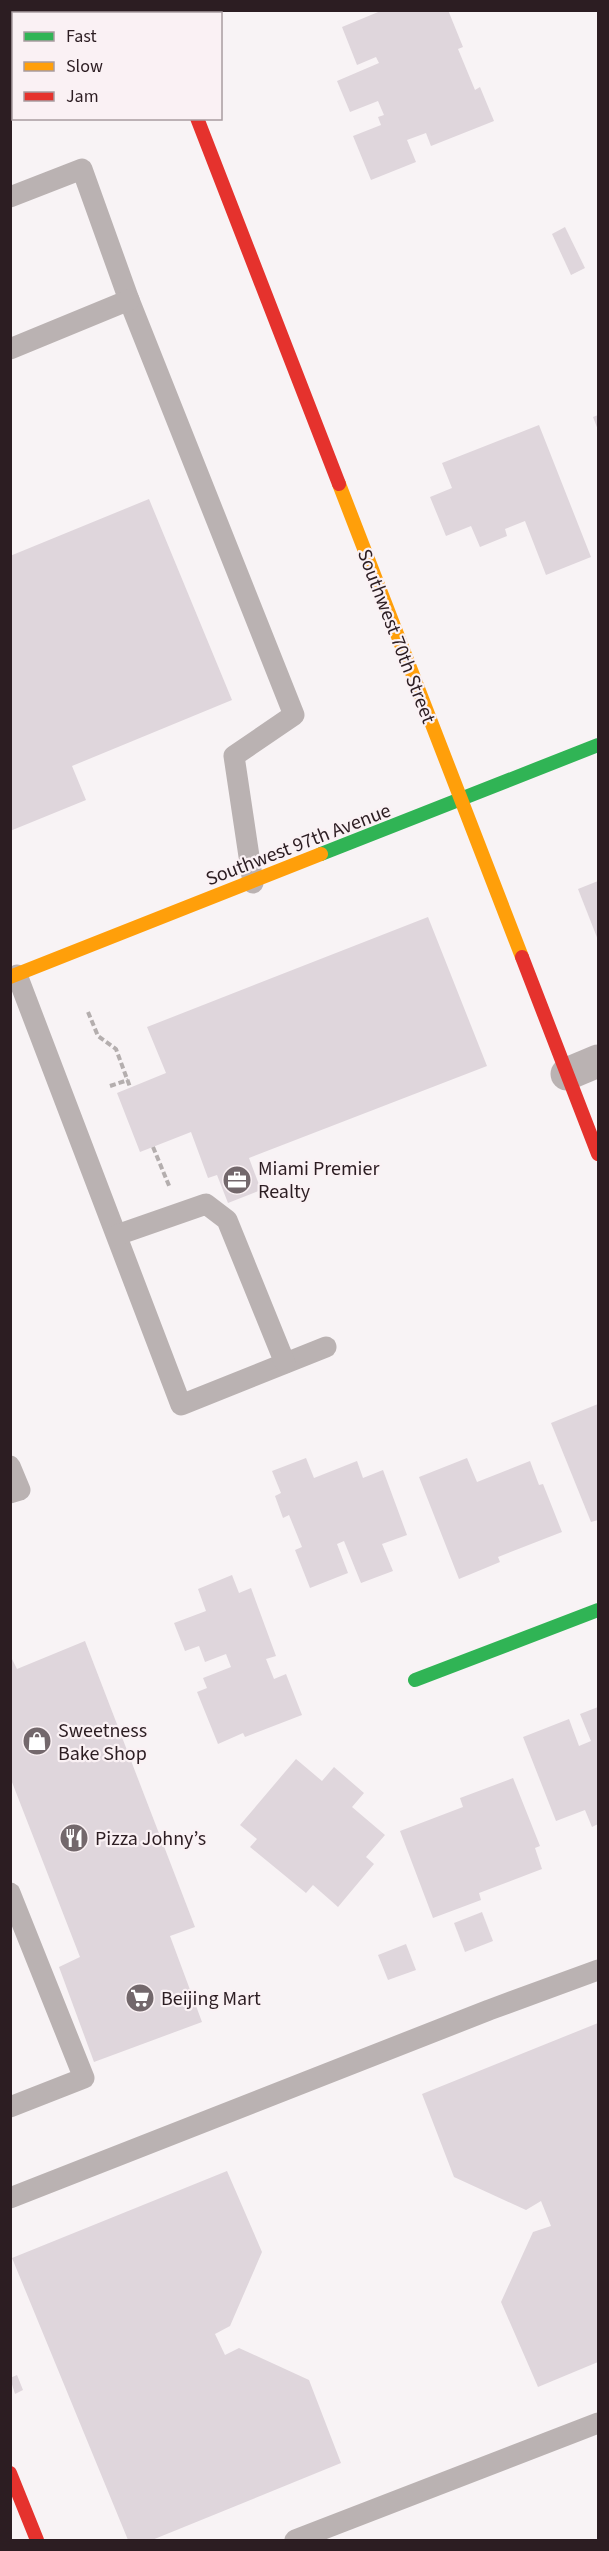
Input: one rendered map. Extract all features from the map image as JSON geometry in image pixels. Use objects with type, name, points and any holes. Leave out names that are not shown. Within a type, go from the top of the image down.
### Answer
[{"type":"street","name":"Southwest 70th Street","points":[[198,120],[598,1154]]},
{"type":"street","name":"Southwest 97th Avenue","points":[[14,976],[598,746]]},
{"type":"street","points":[[567,1074],[598,1061]]},
{"type":"street","points":[[415,1680],[598,1610]]},
{"type":"street","points":[[10,2473],[37,2541]]},
{"type":"lane","points":[[10,197],[82,169],[129,300],[294,715],[234,756],[253,883]]},
{"type":"lane","points":[[10,349],[129,300]]},
{"type":"lane","points":[[14,976],[117,1235],[181,1405],[326,1347]]},
{"type":"lane","points":[[117,1235],[206,1204],[227,1220],[285,1363]]},
{"type":"lane","points":[[10,1466],[20,1490],[10,1493]]},
{"type":"lane","points":[[10,1893],[84,2078],[10,2107]]},
{"type":"lane","points":[[10,2198],[489,2010],[598,1970]]},
{"type":"lane","points":[[295,2541],[598,2423]]},
{"type":"path","points":[[88,1012],[98,1036],[116,1049],[130,1087]]},
{"type":"path","points":[[110,1086],[128,1080]]},
{"type":"path","points":[[153,1147],[162,1170]]},
{"type":"building","points":[[10,10],[54,10],[51,12],[12,12],[12,27],[10,28]]},
{"type":"building","points":[[383,10],[448,10],[463,47],[458,49],[475,90],[480,87],[494,121],[431,146],[426,133],[407,140],[416,162],[371,180],[353,136],[381,125],[378,117],[384,115],[378,101],[350,112],[337,81],[379,63],[376,57],[357,65],[342,27]]},
{"type":"building","points":[[565,227],[585,268],[571,275],[552,234]]},
{"type":"building","points":[[598,415],[598,430],[593,417]]},
{"type":"building","points":[[539,425],[591,557],[546,575],[525,521],[505,529],[507,536],[480,547],[471,526],[446,536],[430,497],[452,488],[442,463]]},
{"type":"building","points":[[149,499],[232,700],[72,766],[86,800],[10,831],[10,556]]},
{"type":"building","points":[[598,881],[598,940],[578,889]]},
{"type":"building","points":[[428,917],[487,1066],[249,1158],[261,1190],[228,1203],[217,1175],[208,1178],[191,1132],[140,1152],[117,1093],[166,1073],[147,1027]]},
{"type":"building","points":[[598,1404],[598,1520],[591,1522],[551,1423]]},
{"type":"building","points":[[306,1458],[314,1478],[357,1461],[363,1478],[383,1470],[407,1535],[382,1544],[393,1571],[361,1583],[344,1541],[337,1544],[348,1573],[310,1588],[295,1550],[302,1547],[289,1515],[283,1518],[275,1496],[281,1493],[272,1471]]},
{"type":"building","points":[[467,1458],[477,1482],[530,1461],[539,1485],[543,1484],[562,1532],[498,1557],[500,1562],[459,1579],[419,1477]]},
{"type":"building","points":[[232,1575],[239,1593],[251,1588],[276,1656],[266,1659],[274,1679],[286,1674],[302,1715],[245,1737],[243,1733],[218,1744],[197,1692],[207,1688],[203,1678],[231,1667],[226,1654],[205,1662],[199,1646],[185,1651],[174,1623],[206,1611],[198,1589]]},
{"type":"building","points":[[85,1641],[195,1927],[170,1936],[202,2022],[94,2062],[59,1967],[80,1957],[10,1777],[10,1655],[17,1669]]},
{"type":"building","points":[[598,1707],[598,1824],[592,1827],[585,1810],[556,1821],[523,1737],[569,1719],[579,1746],[591,1741],[580,1714]]},
{"type":"building","points":[[296,1759],[322,1781],[334,1767],[364,1793],[352,1807],[385,1835],[366,1857],[374,1864],[338,1907],[313,1885],[306,1893],[250,1847],[257,1839],[240,1825]]},
{"type":"building","points":[[513,1778],[540,1846],[535,1848],[542,1869],[479,1893],[481,1900],[433,1918],[400,1831],[463,1807],[460,1798]]},
{"type":"building","points":[[482,1912],[493,1941],[465,1952],[454,1923]]},
{"type":"building","points":[[406,1944],[416,1970],[388,1980],[378,1955]]},
{"type":"building","points":[[598,2023],[598,2362],[538,2387],[501,2302],[533,2232],[551,2226],[541,2201],[526,2210],[454,2177],[422,2094]]},
{"type":"building","points":[[227,2171],[262,2252],[230,2326],[215,2334],[225,2355],[239,2348],[309,2380],[341,2463],[152,2540],[128,2540],[12,2258]]},
{"type":"building","points":[[17,2375],[23,2390],[15,2394],[10,2378]]},
{"type":"traffic: fast","points":[[321,854],[598,745]]},
{"type":"traffic: fast","points":[[415,1680],[598,1610]]},
{"type":"traffic: slow","points":[[339,484],[522,957]]},
{"type":"traffic: slow","points":[[10,977],[321,854]]},
{"type":"traffic: jam","points":[[198,120],[339,484]]},
{"type":"traffic: jam","points":[[522,957],[598,1154]]},
{"type":"traffic: jam","points":[[10,2473],[37,2540]]},
{"type":"place","name":"Miami Premier Realty","points":[[237,1180]]},
{"type":"place","name":"Sweetness Bake Shop","points":[[37,1741]]},
{"type":"place","name":"Pizza Johny’s","points":[[74,1838]]},
{"type":"place","name":"Beijing Mart","points":[[140,1998]]}]
